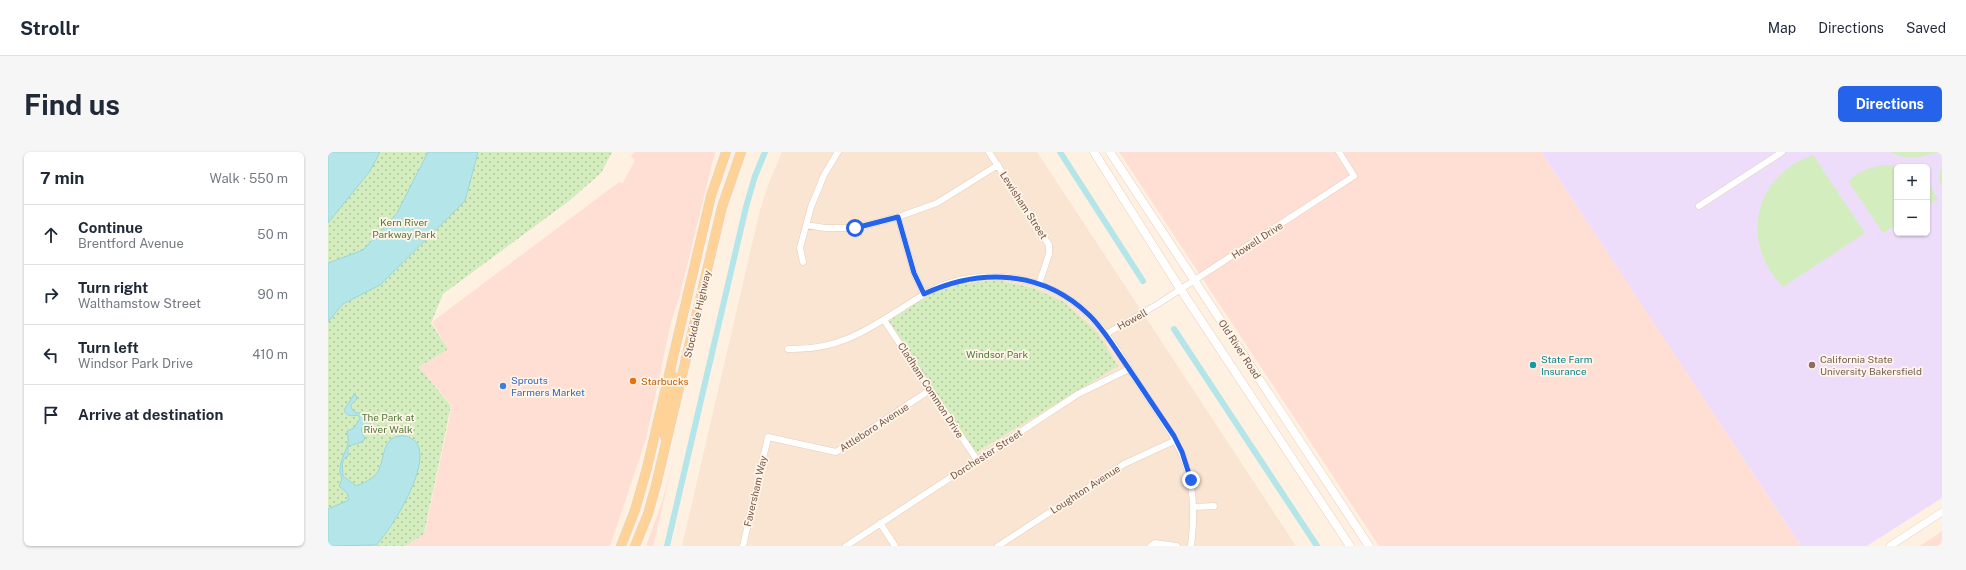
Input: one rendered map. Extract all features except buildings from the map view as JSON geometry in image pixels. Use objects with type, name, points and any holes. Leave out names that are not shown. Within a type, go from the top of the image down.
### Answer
[{"type":"main road","name":"Stockdale Highway","points":[[621,546],[643,484],[711,196],[726,152]]},
{"type":"main road","name":"Stockdale Highway","points":[[635,546],[652,500],[722,207],[741,152]]},
{"type":"main road","name":"Old River Road","points":[[1094,152],[1181,290],[1350,546]]},
{"type":"main road","name":"Old River Road","points":[[1110,152],[1369,546]]},
{"type":"main road","points":[[666,442],[663,429],[674,378],[670,372]]},
{"type":"street","points":[[803,262],[800,248],[806,225],[818,189],[838,152]]},
{"type":"street","name":"Lewisham Street","points":[[990,152],[1049,245],[1048,254],[1039,284]]},
{"type":"street","name":"Howell Drive","points":[[1158,304],[1354,176],[1339,152]]},
{"type":"street","points":[[1699,206],[1782,152]]},
{"type":"street","points":[[806,225],[825,228],[855,228],[898,217],[937,203],[998,165]]},
{"type":"street","points":[[898,217],[914,273],[924,294]]},
{"type":"street","points":[[788,349],[812,349],[841,343],[868,330],[924,294],[954,282],[981,277],[1010,277],[1039,284],[1054,291],[1077,305],[1088,314],[1106,334],[1176,440],[1188,466],[1194,506],[1191,546]]},
{"type":"street","name":"Howell","points":[[1106,334],[1158,304]]},
{"type":"street","name":"Cladham Common Drive","points":[[884,320],[977,460]]},
{"type":"street","name":"Dorchester Street","points":[[846,546],[1078,394],[1129,369]]},
{"type":"street","name":"Attleboro Avenue","points":[[768,437],[836,452],[930,390]]},
{"type":"street","name":"Faversham Way","points":[[743,546],[768,437]]},
{"type":"street","name":"Loughton Avenue","points":[[998,546],[1124,464],[1176,440]]},
{"type":"street","points":[[1194,506],[1214,506]]},
{"type":"street","points":[[1890,546],[1942,512]]},
{"type":"street","points":[[880,523],[895,546]]},
{"type":"street","points":[[1151,546],[1155,543],[1177,546]]},
{"type":"shaded area","points":[[634,152],[715,152],[679,298],[671,322],[646,439],[610,546],[404,546],[425,532],[452,406],[419,367],[448,349],[432,322],[619,182],[623,183],[635,160],[631,157]]},
{"type":"shaded area","points":[[782,152],[1037,152],[1296,546],[682,546],[759,214],[768,185]]},
{"type":"shaded area","points":[[1119,152],[1541,152],[1801,546],[1379,546]]},
{"type":"shaded area","name":"California State University Bakersfield","points":[[1541,152],[1942,152],[1942,498],[1867,546],[1801,546]]},
{"type":"shaded area","points":[[673,462],[653,546],[646,546],[662,502]]},
{"type":"shaded area","points":[[1942,531],[1942,546],[1920,546]]},
{"type":"green space","name":"Kern River Parkway Park","points":[[328,152],[612,152],[601,173],[569,201],[443,294],[431,323],[448,349],[419,367],[451,406],[424,534],[405,546],[328,546]]},
{"type":"green space","points":[[1890,152],[1938,152],[1926,156],[1908,157],[1896,155]]},
{"type":"green space","points":[[1813,155],[1865,233],[1783,287],[1769,269],[1761,250],[1757,231],[1759,212],[1766,194],[1777,178],[1793,165]]},
{"type":"green space","points":[[1942,162],[1942,189],[1939,178]]},
{"type":"green space","points":[[1885,165],[1894,166],[1894,226],[1883,233],[1848,181],[1865,170]]},
{"type":"green space","points":[[1930,187],[1938,199],[1930,203]]},
{"type":"green space","name":"Windsor Park","points":[[996,280],[1034,288],[1064,302],[1097,332],[1118,366],[975,453],[889,321],[930,294],[962,284]]},
{"type":"water","points":[[328,152],[380,152],[370,171],[328,223]]},
{"type":"water","points":[[428,152],[478,152],[465,201],[380,285],[343,304],[328,322],[328,263],[363,250],[381,231],[397,213]]},
{"type":"water","points":[[355,393],[357,399],[351,405],[353,411],[361,413],[366,421],[369,421],[371,425],[361,429],[365,439],[363,441],[348,446],[348,456],[345,457],[342,467],[343,476],[356,486],[370,479],[380,468],[384,451],[389,441],[399,436],[409,437],[416,442],[420,452],[419,465],[415,480],[400,511],[376,545],[328,546],[328,509],[349,500],[347,493],[339,486],[342,479],[340,474],[340,465],[347,447],[347,431],[354,428],[360,418],[358,415],[348,415],[344,410]]},
{"type":"waterway","points":[[667,546],[746,207],[755,176],[765,152]]},
{"type":"waterway","points":[[1060,152],[1143,281]]},
{"type":"waterway","points":[[1174,329],[1317,546]]},
{"type":"place","name":"State Farm Insurance","points":[[1533,365]]},
{"type":"place","name":"California State University Bakersfield","points":[[1812,365]]},
{"type":"place","name":"Starbucks","points":[[633,381]]},
{"type":"place","name":"Sprouts Farmers Market","points":[[503,386]]},
{"type":"route","points":[[855,228],[898,217],[914,273],[924,294],[940,286],[966,279],[995,276],[1010,277],[1039,284],[1067,298],[1077,305],[1088,314],[1106,334],[1174,436],[1188,466],[1191,480]]},
{"type":"park label","name":"The Park at River Walk","points":[[388,422]]}]
